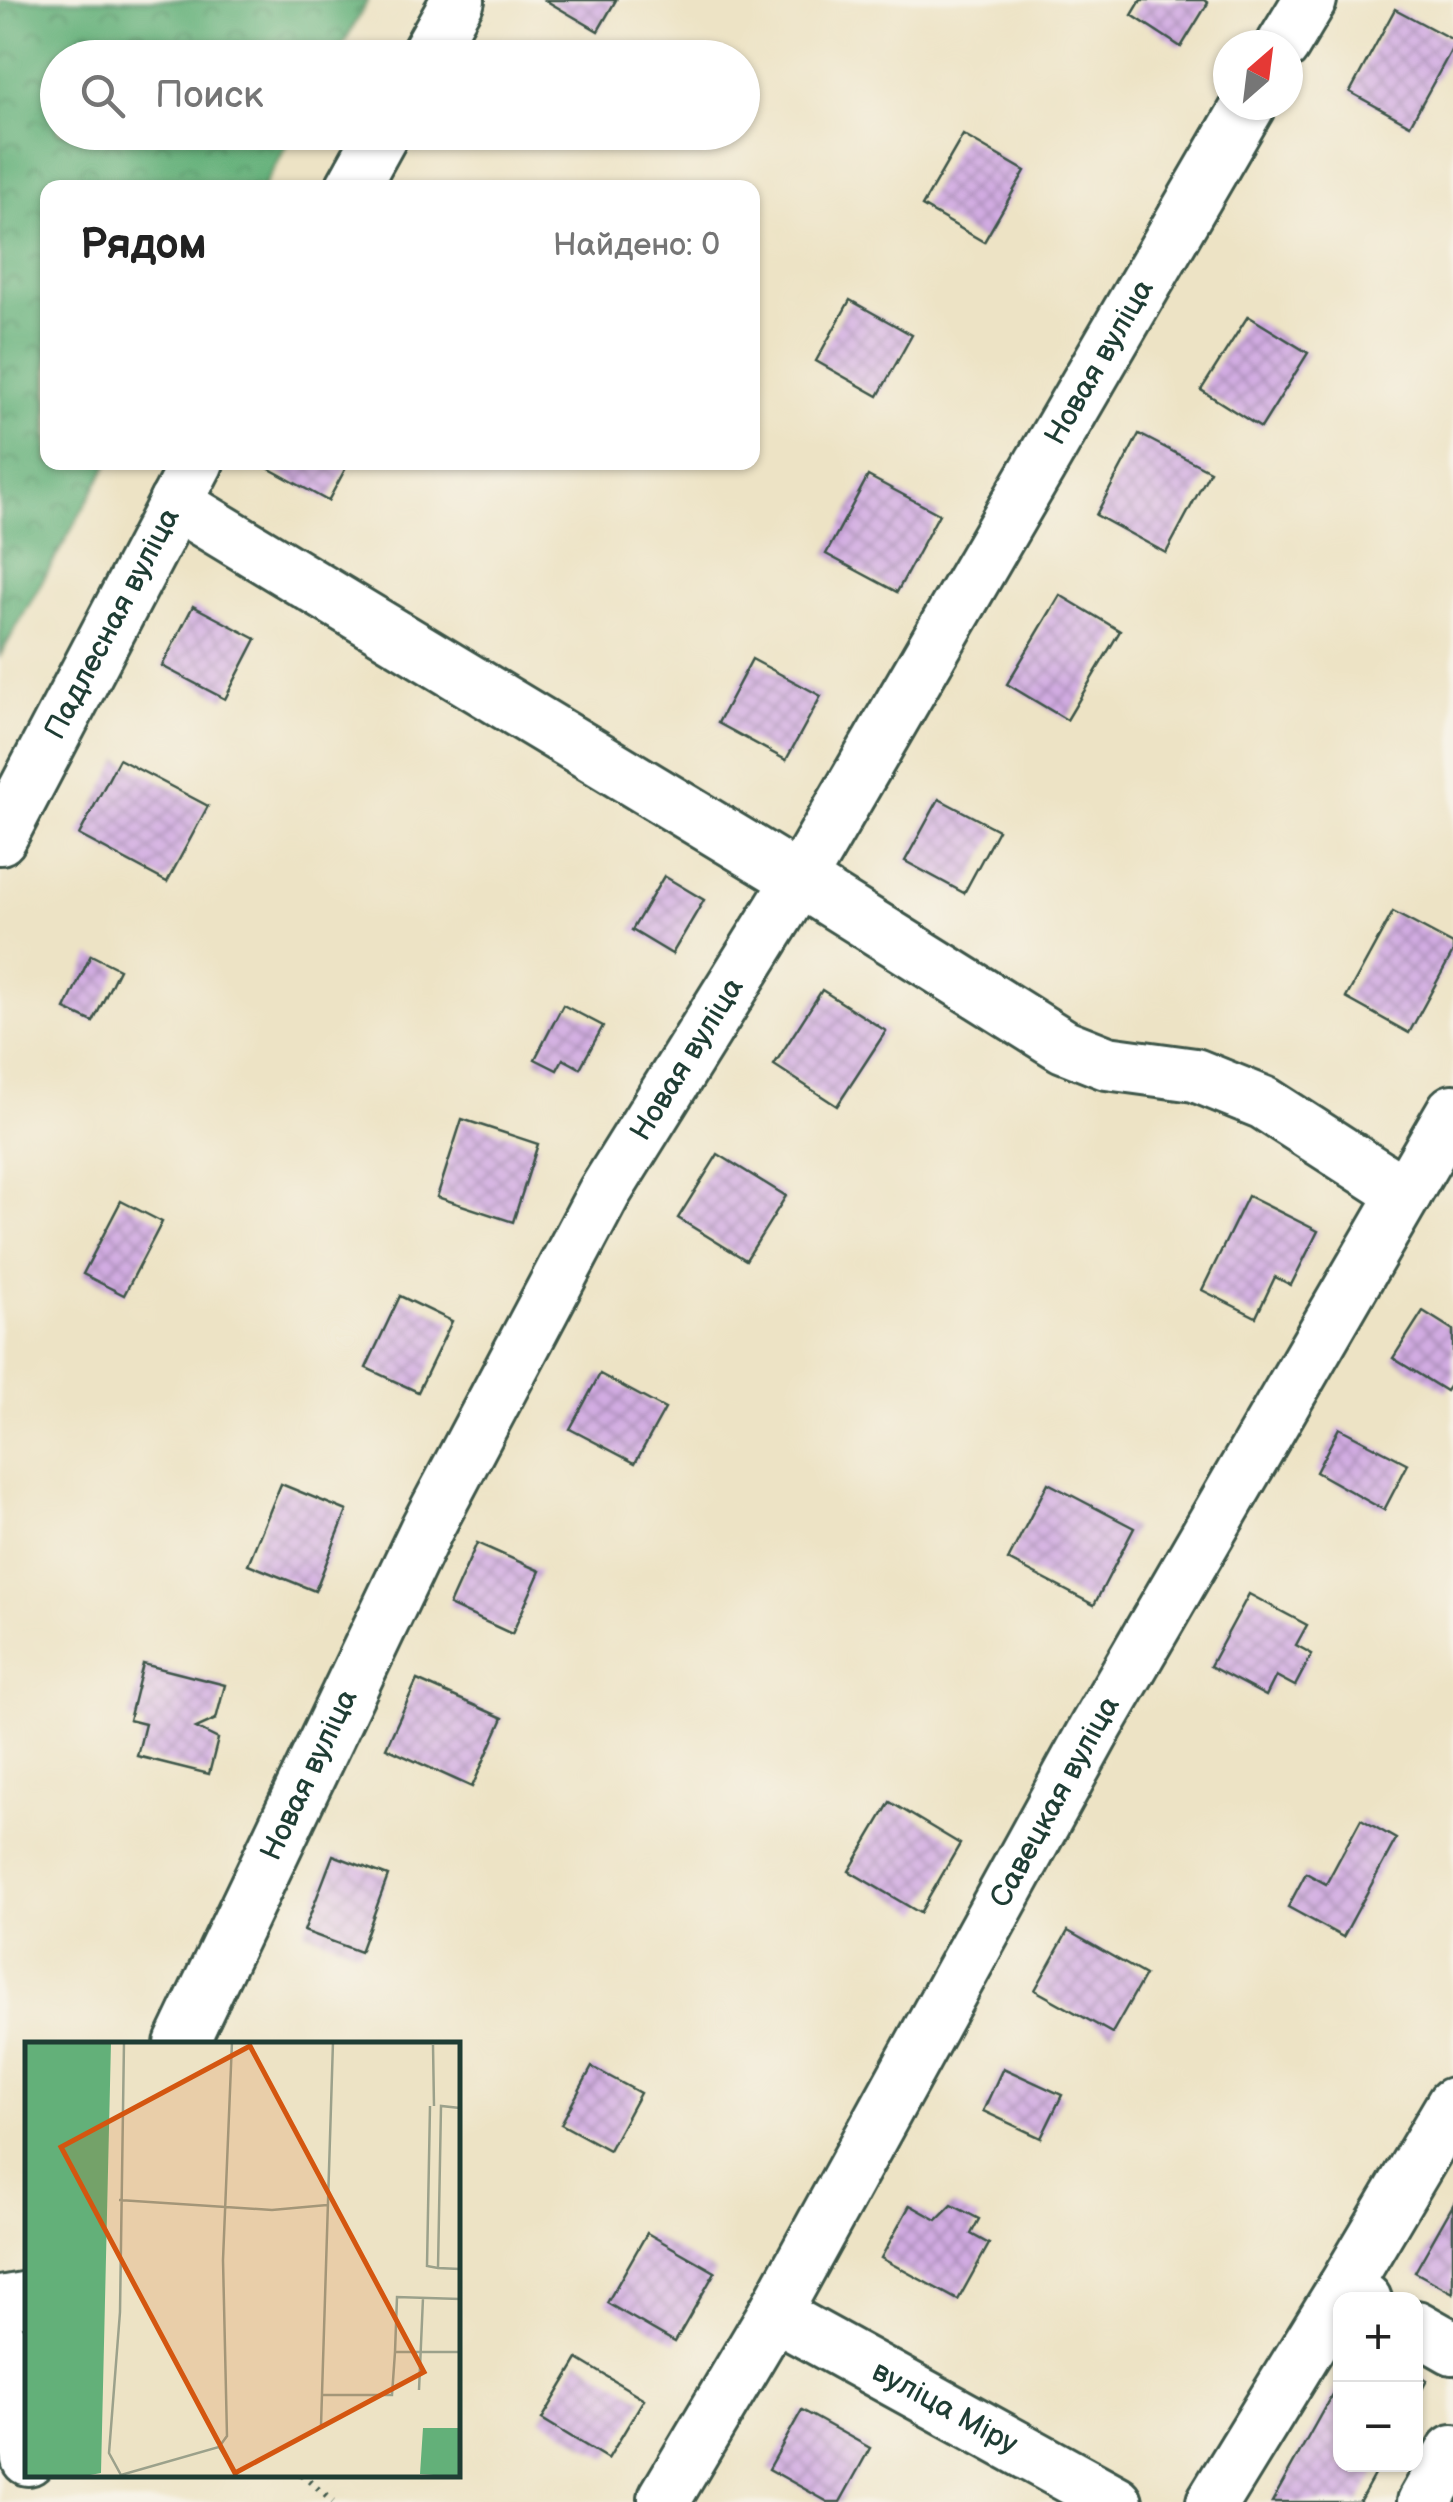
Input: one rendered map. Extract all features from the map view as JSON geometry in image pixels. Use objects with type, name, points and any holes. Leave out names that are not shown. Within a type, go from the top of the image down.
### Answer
[{"type":"street","points":[[436,40],[458,0]]},
{"type":"street","points":[[1293,30],[1310,0]]},
{"type":"street","name":"Новая вуліца","points":[[182,2042],[427,1528],[604,1194],[799,880],[1239,120]]},
{"type":"street","points":[[356,180],[373,150]]},
{"type":"street","points":[[186,483],[799,880],[1064,1046],[1107,1064],[1195,1075],[1264,1103],[1405,1194]]},
{"type":"street","name":"Падлесная вуліца","points":[[0,838],[186,483]]},
{"type":"street","name":"Савецкая вуліца","points":[[665,2498],[774,2314],[1097,1724],[1453,1111]]},
{"type":"street","points":[[1355,2292],[1453,2104]]},
{"type":"street","points":[[0,2303],[25,2299]]},
{"type":"street","name":"вуліца Міру","points":[[774,2314],[1116,2502]]},
{"type":"street","points":[[1213,2502],[1333,2325]]},
{"type":"street","points":[[1423,2331],[1453,2348]]},
{"type":"street","points":[[0,2341],[25,2442]]},
{"type":"street","points":[[1424,2502],[1453,2451]]},
{"type":"street","points":[[26,2502],[32,2490],[30,2477]]},
{"type":"path","points":[[304,2477],[333,2502]]},
{"type":"green space","points":[[0,0],[368,0],[346,40],[40,40],[40,150],[284,150],[267,180],[40,180],[40,470],[105,470],[0,656]]},
{"type":"building","points":[[545,0],[616,0],[598,31]]},
{"type":"building","points":[[1141,0],[1208,3],[1181,47],[1132,15]]},
{"type":"building","points":[[1395,9],[1453,40],[1453,47],[1410,125],[1350,92]]},
{"type":"building","points":[[963,135],[1025,171],[984,242],[922,206]]},
{"type":"building","points":[[850,300],[912,335],[878,396],[816,361]]},
{"type":"building","points":[[1248,316],[1308,353],[1261,428],[1201,390]]},
{"type":"building","points":[[1139,434],[1210,471],[1166,553],[1096,515]]},
{"type":"building","points":[[272,470],[345,470],[328,501]]},
{"type":"building","points":[[868,476],[939,514],[897,592],[826,554]]},
{"type":"building","points":[[1060,595],[1120,631],[1067,720],[1007,684]]},
{"type":"building","points":[[193,606],[256,639],[225,699],[162,666]]},
{"type":"building","points":[[752,659],[821,696],[786,760],[718,723]]},
{"type":"building","points":[[119,759],[208,806],[167,882],[79,835]]},
{"type":"building","points":[[939,799],[998,830],[964,893],[905,861]]},
{"type":"building","points":[[664,876],[704,900],[672,954],[632,930]]},
{"type":"building","points":[[1393,912],[1453,944],[1453,952],[1409,1033],[1346,998]]},
{"type":"building","points":[[91,955],[119,969],[93,1022],[65,1009]]},
{"type":"building","points":[[822,990],[886,1031],[837,1106],[774,1065]]},
{"type":"building","points":[[563,1005],[603,1026],[580,1068],[563,1059],[557,1070],[535,1059]]},
{"type":"building","points":[[462,1119],[538,1144],[513,1222],[437,1197]]},
{"type":"building","points":[[718,1154],[786,1196],[746,1260],[678,1218]]},
{"type":"building","points":[[1248,1196],[1318,1231],[1291,1285],[1275,1277],[1256,1317],[1202,1290]]},
{"type":"building","points":[[121,1201],[162,1222],[124,1295],[83,1274]]},
{"type":"building","points":[[400,1296],[452,1321],[418,1392],[366,1368]]},
{"type":"building","points":[[1423,1311],[1453,1330],[1453,1381],[1446,1391],[1393,1358]]},
{"type":"building","points":[[600,1374],[665,1409],[635,1463],[570,1429]]},
{"type":"building","points":[[1339,1428],[1408,1464],[1384,1510],[1316,1472]]},
{"type":"building","points":[[1048,1483],[1134,1528],[1094,1605],[1008,1560]]},
{"type":"building","points":[[281,1484],[347,1511],[315,1591],[248,1564]]},
{"type":"building","points":[[477,1543],[540,1571],[512,1634],[449,1605]]},
{"type":"building","points":[[1249,1594],[1307,1625],[1296,1645],[1312,1654],[1295,1686],[1276,1676],[1266,1696],[1210,1666]]},
{"type":"building","points":[[143,1664],[225,1685],[216,1719],[196,1728],[218,1739],[209,1774],[137,1756],[145,1724],[129,1720]]},
{"type":"building","points":[[417,1680],[503,1718],[472,1787],[386,1748]]},
{"type":"building","points":[[890,1802],[960,1844],[920,1913],[849,1871]]},
{"type":"building","points":[[1361,1819],[1396,1839],[1343,1937],[1288,1907],[1306,1873],[1326,1884]]},
{"type":"building","points":[[333,1855],[388,1876],[360,1952],[304,1931]]},
{"type":"building","points":[[1068,1931],[1145,1975],[1112,2033],[1035,1990]]},
{"type":"building","points":[[592,2067],[640,2093],[609,2150],[561,2124]]},
{"type":"building","points":[[1003,2068],[1062,2095],[1041,2138],[983,2111]]},
{"type":"building","points":[[910,2205],[937,2220],[952,2205],[979,2219],[971,2234],[989,2244],[958,2300],[881,2258]]},
{"type":"building","points":[[1453,2205],[1453,2293],[1415,2272]]},
{"type":"building","points":[[647,2233],[715,2272],[675,2342],[607,2303]]},
{"type":"building","points":[[578,2359],[644,2399],[608,2459],[542,2419]]},
{"type":"building","points":[[1333,2393],[1333,2472],[1376,2472],[1359,2502],[1272,2502]]},
{"type":"building","points":[[802,2410],[870,2448],[840,2502],[828,2502],[769,2469]]}]
